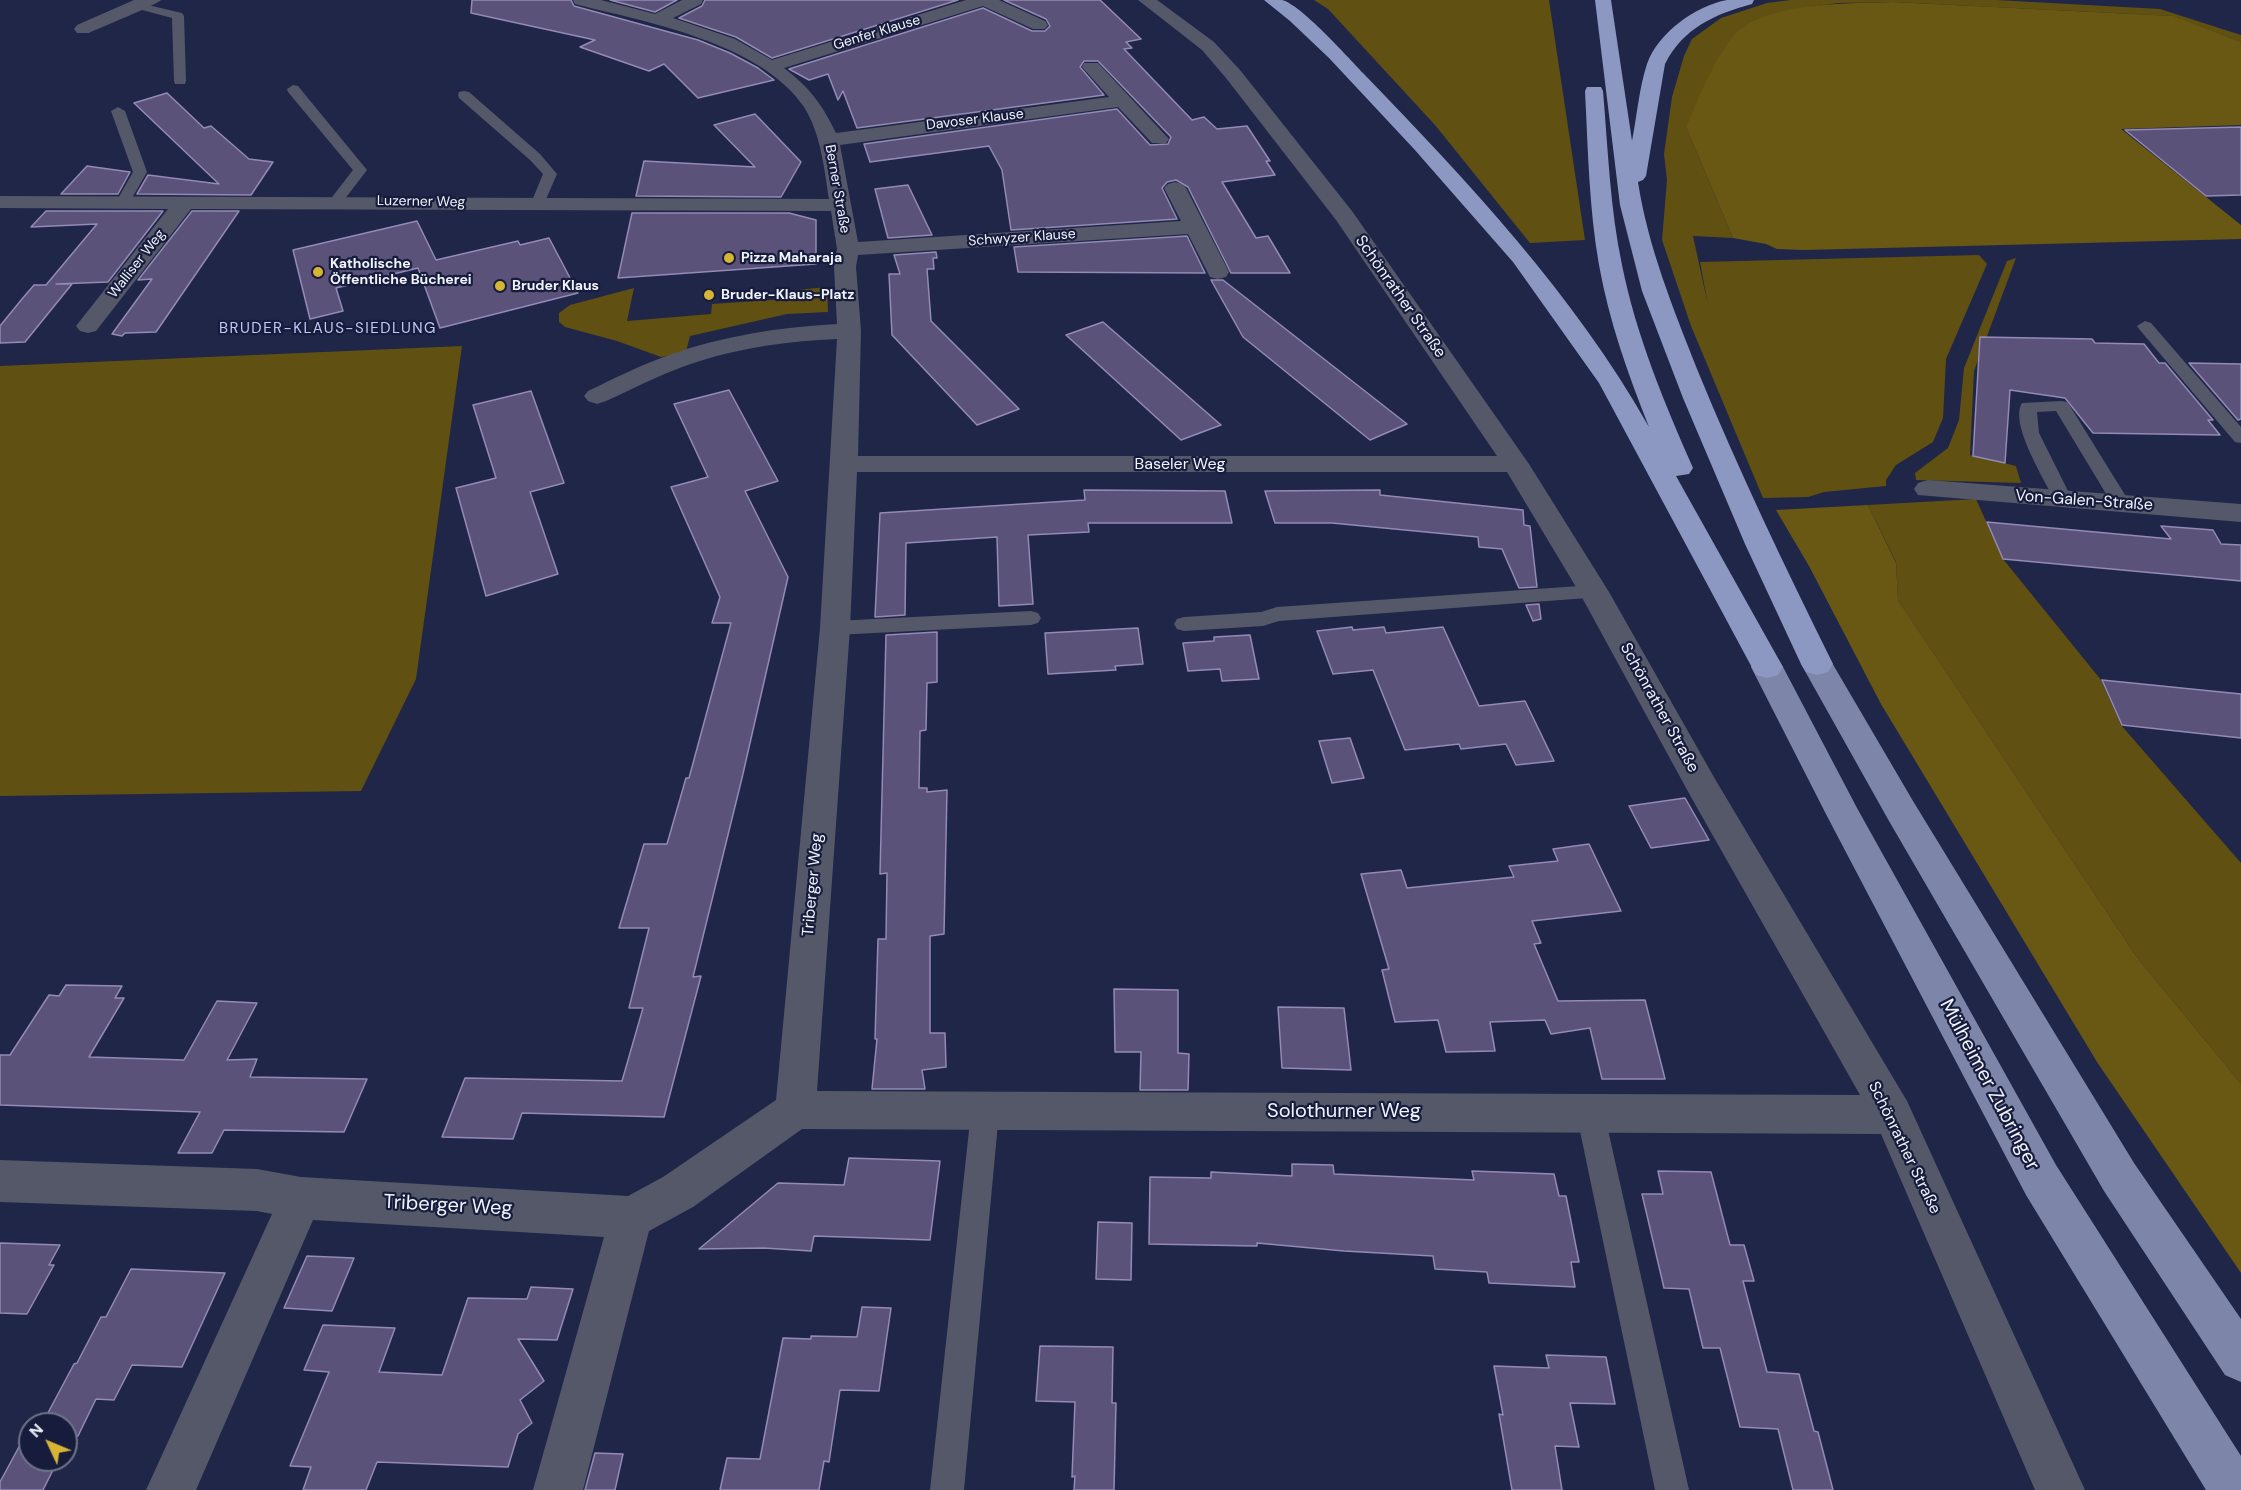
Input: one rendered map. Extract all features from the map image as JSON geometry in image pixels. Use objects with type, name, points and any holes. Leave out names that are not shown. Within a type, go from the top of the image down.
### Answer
[{"type":"highway","points":[[1272,0],[1296,17],[1335,54],[1421,145],[1521,257],[1611,382],[1763,659]]},
{"type":"highway","points":[[1586,0],[1604,218],[1614,286],[1641,375],[1705,529],[1763,659]]},
{"type":"highway","points":[[1603,0],[1631,205],[1654,291],[1696,398],[1759,544],[1817,664]]},
{"type":"highway","points":[[1631,205],[1656,63],[1662,49],[1672,36],[1687,24],[1717,9],[1746,0]]},
{"type":"main road","name":"Mülheimer Zubringer","points":[[1763,659],[1845,818],[2041,1180],[2234,1490]]},
{"type":"main road","points":[[1817,664],[1901,812],[2119,1177],[2241,1359]]},
{"type":"street","points":[[83,29],[135,5],[153,0]]},
{"type":"street","name":"Berner Straße","points":[[581,0],[658,19],[729,43],[770,66],[796,86],[813,106],[829,140],[848,249],[845,267],[849,331],[844,464]]},
{"type":"street","points":[[658,19],[695,0]]},
{"type":"street","name":"Genfer Klause","points":[[770,66],[985,0],[1039,25]]},
{"type":"street","name":"Schönrather Straße","points":[[1146,0],[1208,46],[1233,74],[1344,216],[1516,464],[1594,592],[1703,788],[1893,1115],[2060,1490]]},
{"type":"street","points":[[1091,67],[1159,139]]},
{"type":"street","name":"Davoser Klause","points":[[829,140],[1122,101]]},
{"type":"street","points":[[1175,188],[1218,272]]},
{"type":"street","name":"Luzerner Weg","points":[[0,202],[336,201],[841,205]]},
{"type":"street","name":"Walliser Weg","points":[[88,327],[185,202]]},
{"type":"street","name":"Schwyzer Klause","points":[[848,249],[1196,227]]},
{"type":"street","points":[[597,396],[703,352],[778,336],[849,331]]},
{"type":"street","name":"Baseler Weg","points":[[844,464],[1516,464]]},
{"type":"street","name":"Triberger Weg","points":[[795,1110],[835,628],[844,464]]},
{"type":"street","name":"Von-Galen-Straße","points":[[1928,489],[2241,513]]},
{"type":"street","points":[[558,1490],[631,1217],[678,1192],[795,1110]]},
{"type":"street","name":"Solothurner Weg","points":[[795,1110],[1893,1115]]},
{"type":"street","name":"Triberger Weg","points":[[0,1181],[257,1190],[301,1198],[631,1217]]},
{"type":"street","points":[[171,1490],[301,1198]]},
{"type":"lane","points":[[135,5],[178,16],[180,81]]},
{"type":"lane","points":[[293,88],[360,170],[336,201]]},
{"type":"lane","points":[[464,95],[550,174],[538,203]]},
{"type":"lane","points":[[118,111],[140,172],[123,202]]},
{"type":"lane","points":[[2145,326],[2241,438]]},
{"type":"lane","points":[[2063,499],[2030,433],[2028,407],[2061,406],[2121,503]]},
{"type":"lane","points":[[1184,624],[1263,619],[1277,614],[1594,592]]},
{"type":"lane","points":[[835,628],[1031,618]]},
{"type":"lane","points":[[947,1490],[985,1112]]},
{"type":"lane","points":[[1590,1112],[1672,1490]]},
{"type":"shaded area","points":[[1314,0],[1549,0],[1585,240],[1530,243],[1435,125],[1328,9]]},
{"type":"shaded area","points":[[1791,0],[1996,0],[2160,9],[2241,35],[2241,42],[2173,16],[1893,2],[1838,3],[1797,9],[1766,17],[1743,27],[1723,50],[1686,127],[1733,238],[1693,236],[1708,305],[1700,262],[1979,255],[1987,264],[1946,359],[1943,418],[1933,442],[1896,465],[1886,480],[1886,486],[1824,492],[1808,497],[1763,498],[1691,326],[1662,240],[1667,180],[1664,154],[1672,97],[1684,56],[1692,39],[1721,18],[1767,3]]},
{"type":"shaded area","points":[[1893,2],[2174,16],[2241,42],[2241,125],[2121,129],[2241,225],[2241,239],[1804,250],[1777,249],[1766,244],[1733,238],[1686,127],[1710,73],[1726,46],[1743,27],[1776,13],[1815,6]]},
{"type":"shaded area","points":[[2016,258],[1974,371],[1970,455],[2016,466],[2021,483],[1916,480],[1915,473],[1948,448],[1959,420],[1964,368],[2007,261]]},
{"type":"shaded area","points":[[827,287],[828,312],[787,314],[690,336],[686,352],[661,357],[617,341],[565,327],[559,322],[559,313],[570,305],[634,288],[627,321],[711,314],[712,304],[786,299],[787,291]]},
{"type":"shaded area","points":[[462,346],[416,679],[361,791],[0,796],[0,366]]},
{"type":"shaded area","points":[[1976,499],[2003,559],[2101,680],[2121,725],[2241,863],[2241,1084],[2136,956],[1898,600],[1896,562],[1868,505]]},
{"type":"shaded area","points":[[1868,505],[1896,563],[1898,600],[2136,956],[2241,1084],[2241,1273],[2097,1062],[1881,704],[1809,566],[1776,510]]},
{"type":"building","points":[[472,0],[571,0],[574,6],[698,40],[730,53],[758,68],[774,80],[698,98],[664,64],[649,71],[580,47],[595,40],[471,13]]},
{"type":"building","points":[[610,0],[677,0],[655,12]]},
{"type":"building","points":[[705,0],[958,0],[772,58],[736,37],[679,18],[702,6]]},
{"type":"building","points":[[1004,0],[1100,0],[1141,39],[1126,42],[1132,48],[1124,49],[1192,120],[1204,117],[1217,129],[1247,126],[1270,161],[1266,161],[1275,175],[1222,182],[1256,238],[1268,236],[1290,273],[1231,273],[1188,187],[1176,180],[1167,182],[1162,188],[1177,219],[1011,230],[1002,170],[989,146],[870,162],[864,144],[1117,109],[1150,145],[1168,144],[1171,137],[1098,61],[1084,61],[1080,67],[1104,95],[857,128],[843,91],[838,100],[828,74],[809,80],[789,69],[983,8],[1032,31],[1045,31],[1050,26],[1046,19]]},
{"type":"building","points":[[167,93],[204,128],[211,126],[249,159],[273,162],[251,195],[137,194],[148,175],[219,184],[134,103]]},
{"type":"building","points":[[755,114],[801,162],[781,197],[636,196],[644,161],[755,167],[714,125]]},
{"type":"building","points":[[2241,127],[2241,195],[2206,196],[2125,130]]},
{"type":"building","points":[[87,166],[130,172],[118,194],[61,194]]},
{"type":"building","points":[[908,185],[932,235],[888,238],[875,189]]},
{"type":"building","points":[[46,211],[163,211],[108,282],[56,284],[72,284],[25,342],[0,343],[0,326],[22,299],[34,285],[46,285],[97,224],[31,227]]},
{"type":"building","points":[[192,211],[239,211],[156,332],[125,333],[122,336],[112,334],[152,279],[138,280]]},
{"type":"building","points":[[632,213],[789,213],[816,220],[816,264],[618,278]]},
{"type":"building","points":[[417,221],[436,260],[518,241],[520,245],[549,238],[578,293],[440,328],[418,268],[336,288],[343,311],[310,319],[293,250]]},
{"type":"building","points":[[1187,236],[1205,273],[1018,272],[1014,247]]},
{"type":"building","points":[[936,252],[937,258],[933,258],[934,269],[927,269],[931,321],[1019,409],[977,425],[892,335],[889,274],[900,274],[894,255]]},
{"type":"building","points":[[1211,280],[1223,280],[1407,424],[1370,440],[1243,337]]},
{"type":"building","points":[[1103,322],[1221,425],[1181,440],[1066,335]]},
{"type":"building","points":[[1980,337],[2092,339],[2095,343],[2144,344],[2159,363],[2165,363],[2213,420],[2208,420],[2220,435],[2093,433],[2065,398],[2010,390],[2005,463],[1973,456]]},
{"type":"building","points":[[2189,363],[2241,364],[2241,419],[2238,420]]},
{"type":"building","points":[[729,390],[778,481],[745,491],[788,577],[693,977],[701,976],[664,1117],[522,1113],[513,1139],[442,1137],[465,1078],[622,1081],[643,1008],[629,1008],[649,928],[619,928],[644,844],[667,844],[686,778],[689,778],[731,623],[712,623],[720,597],[671,487],[708,477],[674,404]]},
{"type":"building","points":[[531,391],[564,483],[530,492],[558,574],[486,596],[456,488],[496,478],[473,405]]},
{"type":"building","points":[[1084,490],[1225,491],[1232,523],[1088,523],[1089,532],[1028,535],[1033,604],[999,606],[997,537],[906,543],[905,615],[875,617],[880,513],[1085,500]]},
{"type":"building","points":[[1380,490],[1380,495],[1523,510],[1524,525],[1530,526],[1537,587],[1519,588],[1502,549],[1479,547],[1478,537],[1332,523],[1275,523],[1265,491]]},
{"type":"building","points":[[1987,522],[2171,539],[2161,526],[2213,530],[2221,544],[2241,545],[2241,581],[2003,559]]},
{"type":"building","points":[[1539,604],[1541,619],[1533,621],[1526,605]]},
{"type":"building","points":[[1352,627],[1353,630],[1384,627],[1386,633],[1443,627],[1479,706],[1525,701],[1554,761],[1516,765],[1506,744],[1461,749],[1459,744],[1405,750],[1373,670],[1333,674],[1317,631]]},
{"type":"building","points":[[1138,628],[1143,664],[1115,666],[1116,670],[1048,674],[1045,633]]},
{"type":"building","points":[[937,632],[937,682],[927,683],[926,730],[920,731],[919,788],[927,788],[927,792],[947,790],[944,934],[930,936],[930,1033],[945,1033],[946,1067],[922,1070],[925,1089],[872,1089],[877,1039],[875,1039],[878,939],[886,939],[887,873],[880,874],[886,635]]},
{"type":"building","points":[[1250,635],[1259,679],[1222,681],[1220,669],[1188,671],[1183,643],[1214,641],[1214,637]]},
{"type":"building","points":[[2102,680],[2241,694],[2241,738],[2122,725]]},
{"type":"building","points":[[1350,738],[1364,778],[1332,783],[1319,741]]},
{"type":"building","points":[[1685,798],[1709,840],[1651,848],[1629,806]]},
{"type":"building","points":[[1589,844],[1621,911],[1532,921],[1541,943],[1534,944],[1558,1001],[1645,1000],[1665,1079],[1602,1079],[1590,1028],[1551,1034],[1545,1020],[1490,1022],[1495,1051],[1446,1052],[1438,1020],[1395,1022],[1382,970],[1389,969],[1361,874],[1401,870],[1407,888],[1514,877],[1509,866],[1558,861],[1553,849]]},
{"type":"building","points":[[66,985],[122,986],[115,998],[124,998],[89,1057],[184,1060],[217,1001],[257,1003],[227,1060],[257,1059],[250,1077],[367,1079],[344,1132],[224,1130],[212,1153],[178,1153],[200,1112],[0,1105],[0,1055],[10,1055],[49,995],[59,996]]},
{"type":"building","points":[[1114,989],[1178,990],[1178,1053],[1189,1054],[1188,1090],[1140,1090],[1141,1052],[1115,1052]]},
{"type":"building","points":[[1278,1007],[1344,1008],[1351,1070],[1282,1068]]},
{"type":"building","points":[[849,1158],[940,1161],[930,1240],[814,1236],[811,1251],[764,1248],[699,1249],[778,1183],[844,1185]]},
{"type":"building","points":[[1292,1164],[1333,1165],[1334,1174],[1474,1180],[1472,1171],[1554,1174],[1559,1196],[1566,1196],[1579,1262],[1571,1262],[1575,1287],[1489,1283],[1487,1272],[1435,1269],[1433,1256],[1257,1243],[1257,1246],[1149,1244],[1150,1177],[1211,1178],[1211,1172],[1292,1176]]},
{"type":"building","points":[[1658,1171],[1711,1172],[1730,1245],[1744,1245],[1754,1281],[1743,1281],[1767,1372],[1799,1374],[1814,1431],[1818,1432],[1833,1490],[1793,1490],[1778,1429],[1740,1427],[1720,1348],[1703,1348],[1689,1289],[1664,1288],[1642,1194],[1663,1194]]},
{"type":"building","points":[[1098,1222],[1132,1223],[1131,1280],[1096,1279]]},
{"type":"building","points":[[0,1243],[60,1245],[49,1265],[54,1265],[27,1314],[0,1313]]},
{"type":"building","points":[[307,1256],[354,1258],[332,1311],[284,1308]]},
{"type":"building","points":[[131,1269],[225,1273],[182,1367],[132,1365],[114,1400],[96,1399],[78,1436],[78,1412],[48,1412],[101,1317],[106,1317]]},
{"type":"building","points":[[531,1287],[573,1289],[557,1340],[518,1339],[544,1381],[520,1400],[532,1423],[518,1434],[508,1467],[377,1462],[366,1490],[303,1490],[311,1467],[290,1466],[329,1372],[304,1370],[323,1325],[395,1328],[379,1372],[442,1375],[468,1298],[527,1299]]},
{"type":"building","points":[[862,1307],[891,1308],[879,1391],[840,1390],[829,1462],[824,1461],[819,1490],[720,1490],[727,1458],[760,1459],[783,1338],[857,1337]]},
{"type":"building","points":[[1040,1346],[1113,1347],[1112,1403],[1116,1403],[1114,1490],[1074,1490],[1075,1476],[1072,1477],[1075,1402],[1036,1401]]},
{"type":"building","points":[[1546,1355],[1606,1357],[1615,1404],[1570,1403],[1579,1447],[1555,1446],[1562,1490],[1512,1490],[1499,1414],[1503,1415],[1494,1366],[1549,1368]]},
{"type":"building","points":[[18,1449],[18,1472],[52,1472],[43,1490],[0,1490],[0,1482]]},
{"type":"building","points":[[595,1453],[623,1454],[615,1490],[585,1490]]},
{"type":"place","name":"Pizza Maharaja","points":[[729,258]]},
{"type":"place","name":"Katholische Öffentliche Bücherei","points":[[318,272]]},
{"type":"place","name":"Bruder Klaus","points":[[500,286]]},
{"type":"place","name":"Bruder-Klaus-Platz","points":[[709,295]]},
{"type":"district","name":"BRUDER-KLAUS-SIEDLUNG","points":[[328,329]]}]
